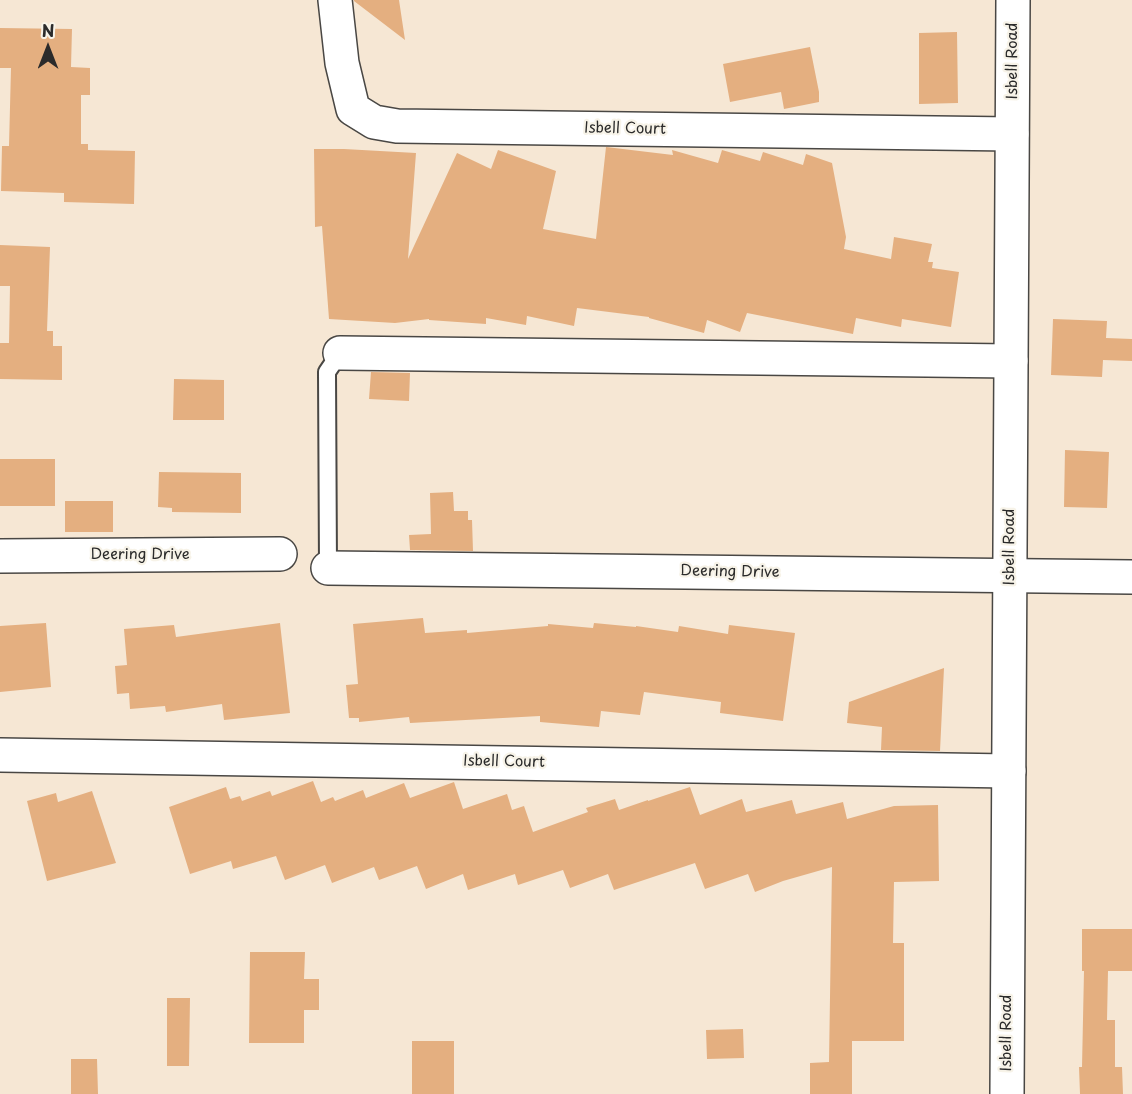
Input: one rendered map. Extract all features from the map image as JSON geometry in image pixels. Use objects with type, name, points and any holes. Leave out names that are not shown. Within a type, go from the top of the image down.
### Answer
[{"type":"street","name":"Isbell Court","points":[[335,0],[342,63],[352,109],[374,122],[398,126],[1012,134]]},
{"type":"street","name":"Isbell Road","points":[[1007,1094],[1013,0]]},
{"type":"street","points":[[340,353],[1011,361]]},
{"type":"street","name":"Deering Drive","points":[[0,556],[280,554]]},
{"type":"street","name":"Deering Drive","points":[[328,568],[1132,577]]},
{"type":"street","name":"Isbell Court","points":[[0,755],[1009,771]]},
{"type":"lane","points":[[328,568],[327,372],[340,353]]},
{"type":"building","points":[[399,0],[405,40],[354,1]]},
{"type":"building","points":[[0,28],[72,29],[71,67],[90,68],[90,95],[81,95],[81,144],[88,144],[88,150],[135,151],[134,204],[64,202],[64,193],[1,191],[2,146],[9,146],[11,68],[0,68]]},
{"type":"building","points":[[957,32],[958,103],[919,104],[919,33]]},
{"type":"building","points":[[810,47],[819,102],[784,109],[781,92],[730,102],[723,64]]},
{"type":"building","points":[[606,147],[673,155],[672,150],[718,163],[722,150],[760,161],[763,152],[803,165],[806,154],[832,163],[846,237],[844,249],[891,259],[894,237],[932,244],[928,262],[933,262],[932,268],[959,272],[951,327],[902,319],[901,327],[856,318],[853,334],[747,313],[740,332],[707,320],[704,333],[649,317],[577,308],[574,326],[527,316],[526,325],[486,318],[486,324],[429,319],[395,323],[329,319],[322,226],[315,227],[314,149],[416,153],[408,259],[457,153],[491,169],[498,150],[556,171],[543,229],[596,239]]},
{"type":"building","points":[[0,245],[50,247],[47,331],[53,331],[53,346],[62,346],[62,380],[0,379],[0,343],[9,343],[10,286],[0,286]]},
{"type":"building","points":[[1053,319],[1107,321],[1106,338],[1132,339],[1132,361],[1103,360],[1102,377],[1051,375]]},
{"type":"building","points":[[371,372],[410,373],[409,401],[369,399]]},
{"type":"building","points":[[174,379],[224,380],[224,420],[173,420]]},
{"type":"building","points":[[1065,450],[1109,452],[1107,508],[1064,507]]},
{"type":"building","points":[[0,459],[55,459],[55,506],[0,506]]},
{"type":"building","points":[[159,472],[241,473],[241,513],[172,512],[172,508],[158,507]]},
{"type":"building","points":[[453,492],[454,511],[468,511],[468,520],[472,520],[473,551],[410,550],[409,535],[431,534],[430,493]]},
{"type":"building","points":[[65,501],[113,501],[113,532],[65,532]]},
{"type":"building","points":[[423,618],[425,633],[467,630],[467,633],[548,626],[548,624],[593,628],[594,623],[678,632],[679,626],[728,634],[729,625],[795,633],[783,721],[720,713],[721,702],[644,692],[640,715],[601,711],[599,727],[540,722],[540,716],[410,723],[409,717],[359,722],[359,718],[349,718],[346,685],[358,684],[353,624]]},
{"type":"building","points":[[46,623],[51,687],[0,692],[0,626]]},
{"type":"building","points":[[280,623],[290,713],[224,720],[222,704],[166,712],[165,706],[130,709],[129,693],[117,694],[115,666],[127,665],[124,629],[174,625],[176,637]]},
{"type":"building","points":[[944,668],[940,751],[881,750],[882,727],[847,723],[849,702]]},
{"type":"building","points":[[313,781],[321,802],[333,797],[335,801],[363,790],[366,798],[404,783],[410,798],[454,782],[463,809],[507,794],[512,810],[524,806],[533,832],[588,812],[586,808],[615,799],[619,810],[690,787],[700,815],[742,799],[746,812],[792,800],[796,814],[843,802],[847,819],[894,806],[938,805],[939,881],[894,882],[893,943],[904,943],[904,1041],[852,1041],[852,1094],[810,1094],[810,1063],[829,1062],[832,867],[783,881],[755,892],[748,874],[705,889],[695,863],[614,890],[608,874],[570,888],[563,870],[518,885],[515,874],[468,890],[463,874],[426,889],[417,866],[379,880],[374,867],[332,883],[325,865],[285,880],[276,856],[233,869],[231,861],[190,874],[169,807],[226,787],[230,799],[240,796],[242,801],[270,791],[272,796]]},
{"type":"building","points":[[92,791],[116,863],[47,881],[27,801],[56,793],[58,802]]},
{"type":"building","points":[[1082,929],[1132,929],[1132,971],[1108,971],[1107,1020],[1115,1020],[1115,1067],[1122,1067],[1123,1094],[1080,1094],[1079,1067],[1082,1067],[1084,971],[1082,971]]},
{"type":"building","points":[[250,952],[305,952],[304,979],[319,979],[319,1010],[304,1010],[304,1043],[249,1043]]},
{"type":"building","points":[[167,998],[190,998],[189,1066],[167,1066]]},
{"type":"building","points":[[743,1029],[744,1058],[707,1059],[706,1030]]},
{"type":"building","points":[[412,1041],[454,1041],[454,1094],[412,1094]]},
{"type":"building","points":[[71,1059],[97,1059],[98,1094],[71,1094]]}]
